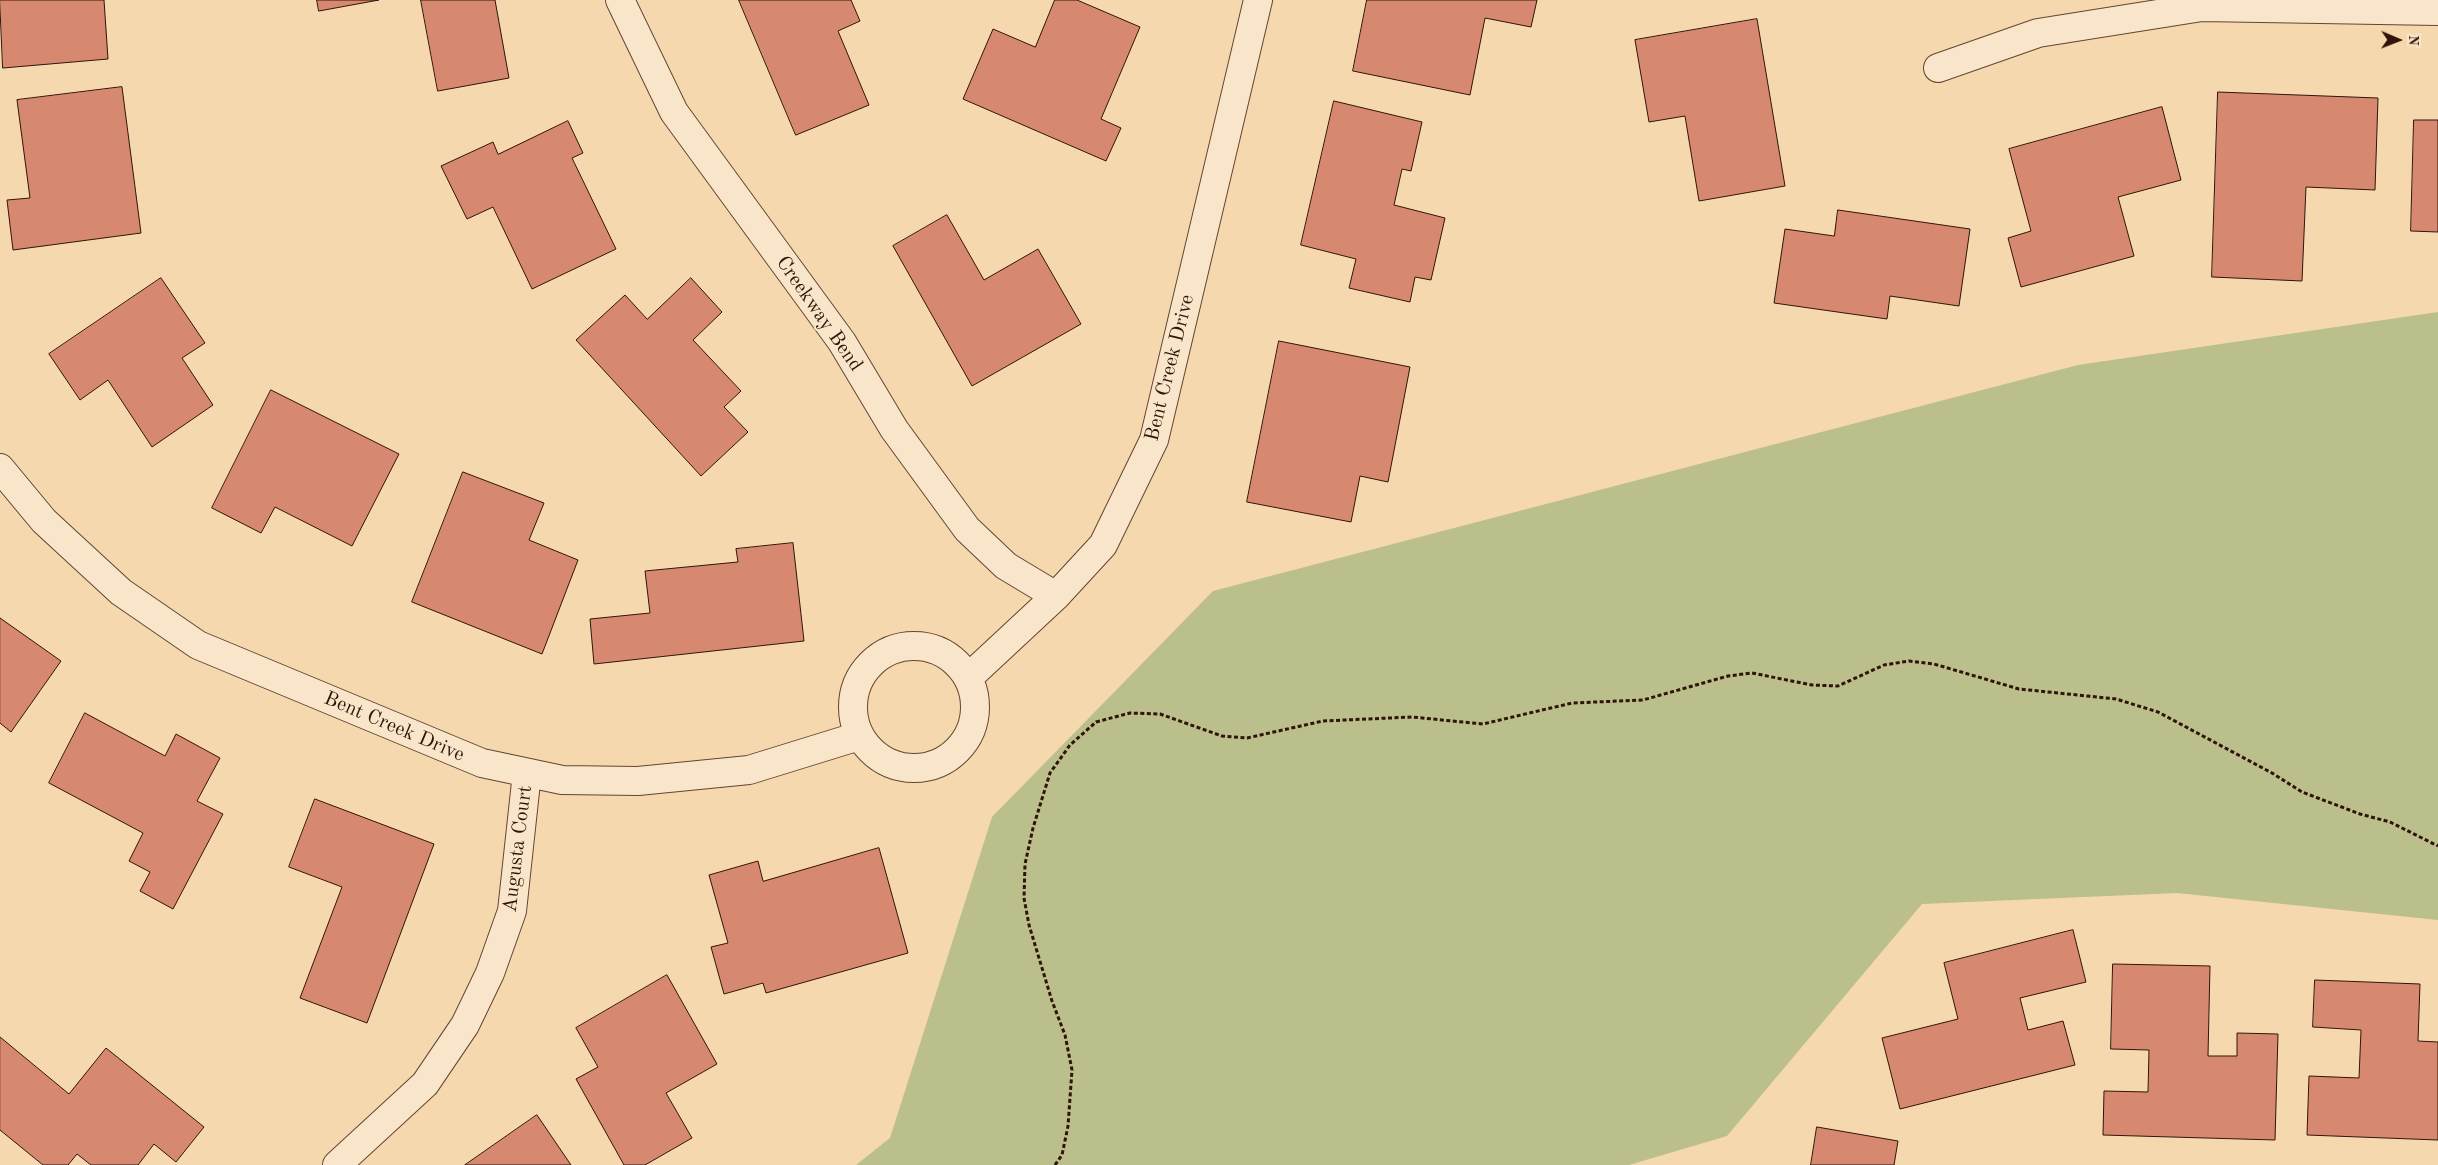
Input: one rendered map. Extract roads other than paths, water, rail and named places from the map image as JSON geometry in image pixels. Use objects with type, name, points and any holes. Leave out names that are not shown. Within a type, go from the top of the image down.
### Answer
[{"type":"street","name":"Creekway Bend","points":[[620,0],[674,112],[842,342],[900,437],[967,529],[1006,566],[1056,596]]},
{"type":"street","name":"Bent Creek Drive","points":[[968,678],[1056,596],[1103,545],[1154,440],[1258,0]]},
{"type":"street","points":[[1938,68],[2038,33],[2202,7],[2398,5],[2438,11]]},
{"type":"street","name":"Bent Creek Drive","points":[[0,468],[44,521],[121,592],[198,645],[482,763],[562,780],[638,781],[749,770],[860,736]]},
{"type":"street","points":[[916,645],[937,650],[955,661],[968,678],[975,698],[974,720],[966,740],[952,756],[940,763],[912,769],[891,764],[872,753],[860,736],[853,718],[853,697],[860,677],[874,660],[893,649],[916,645]]},
{"type":"street","name":"Augusta Court","points":[[337,1165],[425,1084],[465,1025],[490,973],[512,911],[527,773]]}]
